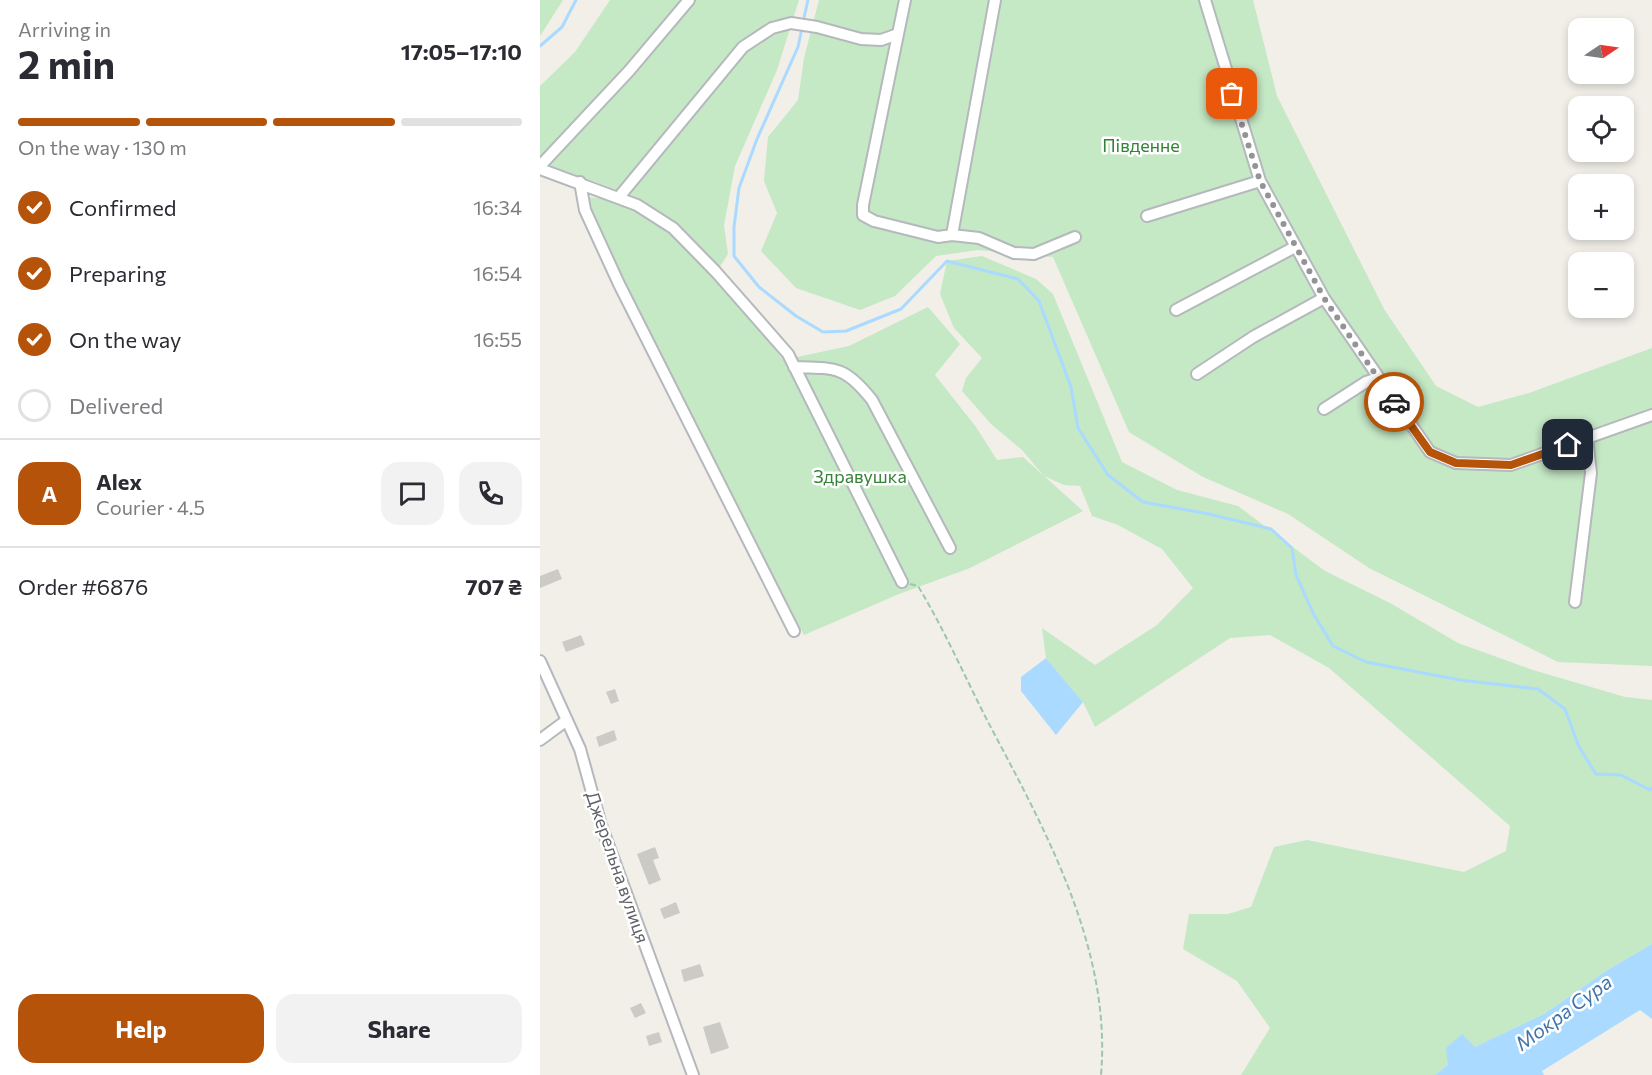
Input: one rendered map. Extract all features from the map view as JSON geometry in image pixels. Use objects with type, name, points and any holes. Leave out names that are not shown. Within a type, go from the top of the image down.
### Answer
[{"type":"street","points":[[689,0],[540,168],[619,197],[673,228],[788,354],[902,582]]},
{"type":"street","points":[[905,0],[863,205],[863,215],[874,221],[938,237],[952,235],[979,238],[1014,253],[1034,254],[1075,237]]},
{"type":"street","points":[[952,235],[995,0]]},
{"type":"street","points":[[1205,0],[1260,181],[1324,298],[1430,452],[1456,463],[1511,465],[1652,415]]},
{"type":"street","points":[[619,197],[743,46],[772,28],[791,23],[817,27],[861,39],[881,40],[898,34]]},
{"type":"street","points":[[1147,216],[1260,181]]},
{"type":"street","points":[[580,182],[585,210],[619,284],[794,631]]},
{"type":"street","points":[[1176,310],[1296,247]]},
{"type":"street","points":[[1197,374],[1253,337],[1324,298]]},
{"type":"street","points":[[794,367],[833,368],[855,380],[872,400],[950,548]]},
{"type":"street","points":[[1324,409],[1366,382],[1378,378]]},
{"type":"street","points":[[1575,602],[1591,473],[1587,438]]},
{"type":"street","name":"Джерельна вулиця","points":[[540,661],[580,749],[601,825],[693,1075]]},
{"type":"street","points":[[540,740],[567,720]]},
{"type":"path","points":[[902,582],[918,586],[935,615],[987,720],[1023,785],[1082,923],[1100,1004],[1101,1075]]},
{"type":"green space","points":[[540,0],[563,0],[540,36]]},
{"type":"green space","points":[[610,0],[799,0],[777,70],[735,166],[724,225],[728,254],[719,268],[685,232],[649,205],[596,182],[540,166],[540,86],[575,52]]},
{"type":"green space","name":"Південне","points":[[819,0],[1253,0],[1277,96],[1384,309],[1436,386],[1478,407],[1529,393],[1652,348],[1652,666],[1558,662],[1369,568],[1288,514],[1203,477],[1129,432],[1053,257],[978,250],[936,256],[895,296],[860,310],[796,288],[761,251],[777,213],[764,181],[768,137],[798,100],[804,58]]},
{"type":"green space","name":"Здравушка","points":[[586,197],[607,199],[636,211],[676,236],[758,326],[783,360],[849,346],[928,307],[960,344],[935,375],[976,427],[997,460],[1023,457],[1083,511],[970,568],[899,594],[804,635],[613,263]]},
{"type":"green space","points":[[982,256],[1036,279],[1053,294],[1122,462],[1177,490],[1238,506],[1325,571],[1390,603],[1458,643],[1533,670],[1625,697],[1652,700],[1652,944],[1609,969],[1544,1014],[1475,1047],[1462,1035],[1448,1065],[1435,1075],[1241,1075],[1270,1028],[1237,981],[1183,949],[1189,914],[1228,914],[1251,907],[1274,847],[1307,840],[1464,872],[1506,851],[1510,826],[1329,668],[1270,635],[1230,638],[1095,727],[1083,702],[1046,658],[1042,628],[1095,665],[1157,625],[1193,588],[1162,549],[1118,525],[1092,516],[1080,486],[1064,485],[1044,476],[1022,450],[991,424],[962,391],[966,378],[982,358],[954,328],[940,294],[947,261]]},
{"type":"water","points":[[1046,658],[1083,702],[1056,735],[1021,691],[1021,677]]},
{"type":"water","name":"Мокра Сура","points":[[1652,944],[1652,1019],[1640,1010],[1542,1071],[1544,1075],[1435,1075],[1448,1065],[1446,1048],[1462,1034],[1475,1047],[1544,1014],[1609,969]]},
{"type":"building","points":[[558,569],[562,579],[540,588],[540,576]]},
{"type":"building","points":[[581,635],[585,645],[566,652],[562,642]]},
{"type":"building","points":[[615,689],[619,701],[611,704],[606,692]]},
{"type":"building","points":[[614,730],[617,740],[599,747],[596,737]]},
{"type":"building","points":[[655,847],[659,858],[653,860],[661,880],[649,885],[637,854]]},
{"type":"building","points":[[676,902],[680,913],[664,919],[660,909]]},
{"type":"building","points":[[700,964],[704,976],[684,982],[681,970]]},
{"type":"building","points":[[641,1003],[646,1013],[635,1018],[630,1008]]},
{"type":"building","points":[[720,1022],[729,1048],[711,1054],[703,1027]]},
{"type":"building","points":[[659,1032],[662,1042],[649,1046],[646,1036]]},
{"type":"waterway","points":[[540,46],[562,27],[576,0]]},
{"type":"waterway","points":[[803,22],[808,0]]},
{"type":"waterway","points":[[802,28],[798,47],[757,139],[739,188],[734,227],[734,256],[759,287],[796,316],[823,332],[846,331],[901,309],[947,261],[1018,279],[1039,301],[1071,387],[1078,428],[1108,475],[1143,502],[1209,514],[1271,529],[1292,548],[1296,575],[1314,615],[1333,646],[1366,662],[1460,680],[1538,689],[1565,709],[1579,747],[1596,774],[1621,775],[1650,790],[1652,788]]},
{"type":"way so far","points":[[1232,94],[1260,181],[1324,298],[1394,402]]},
{"type":"route","points":[[1394,402],[1430,452],[1456,463],[1511,465],[1568,445]]}]
